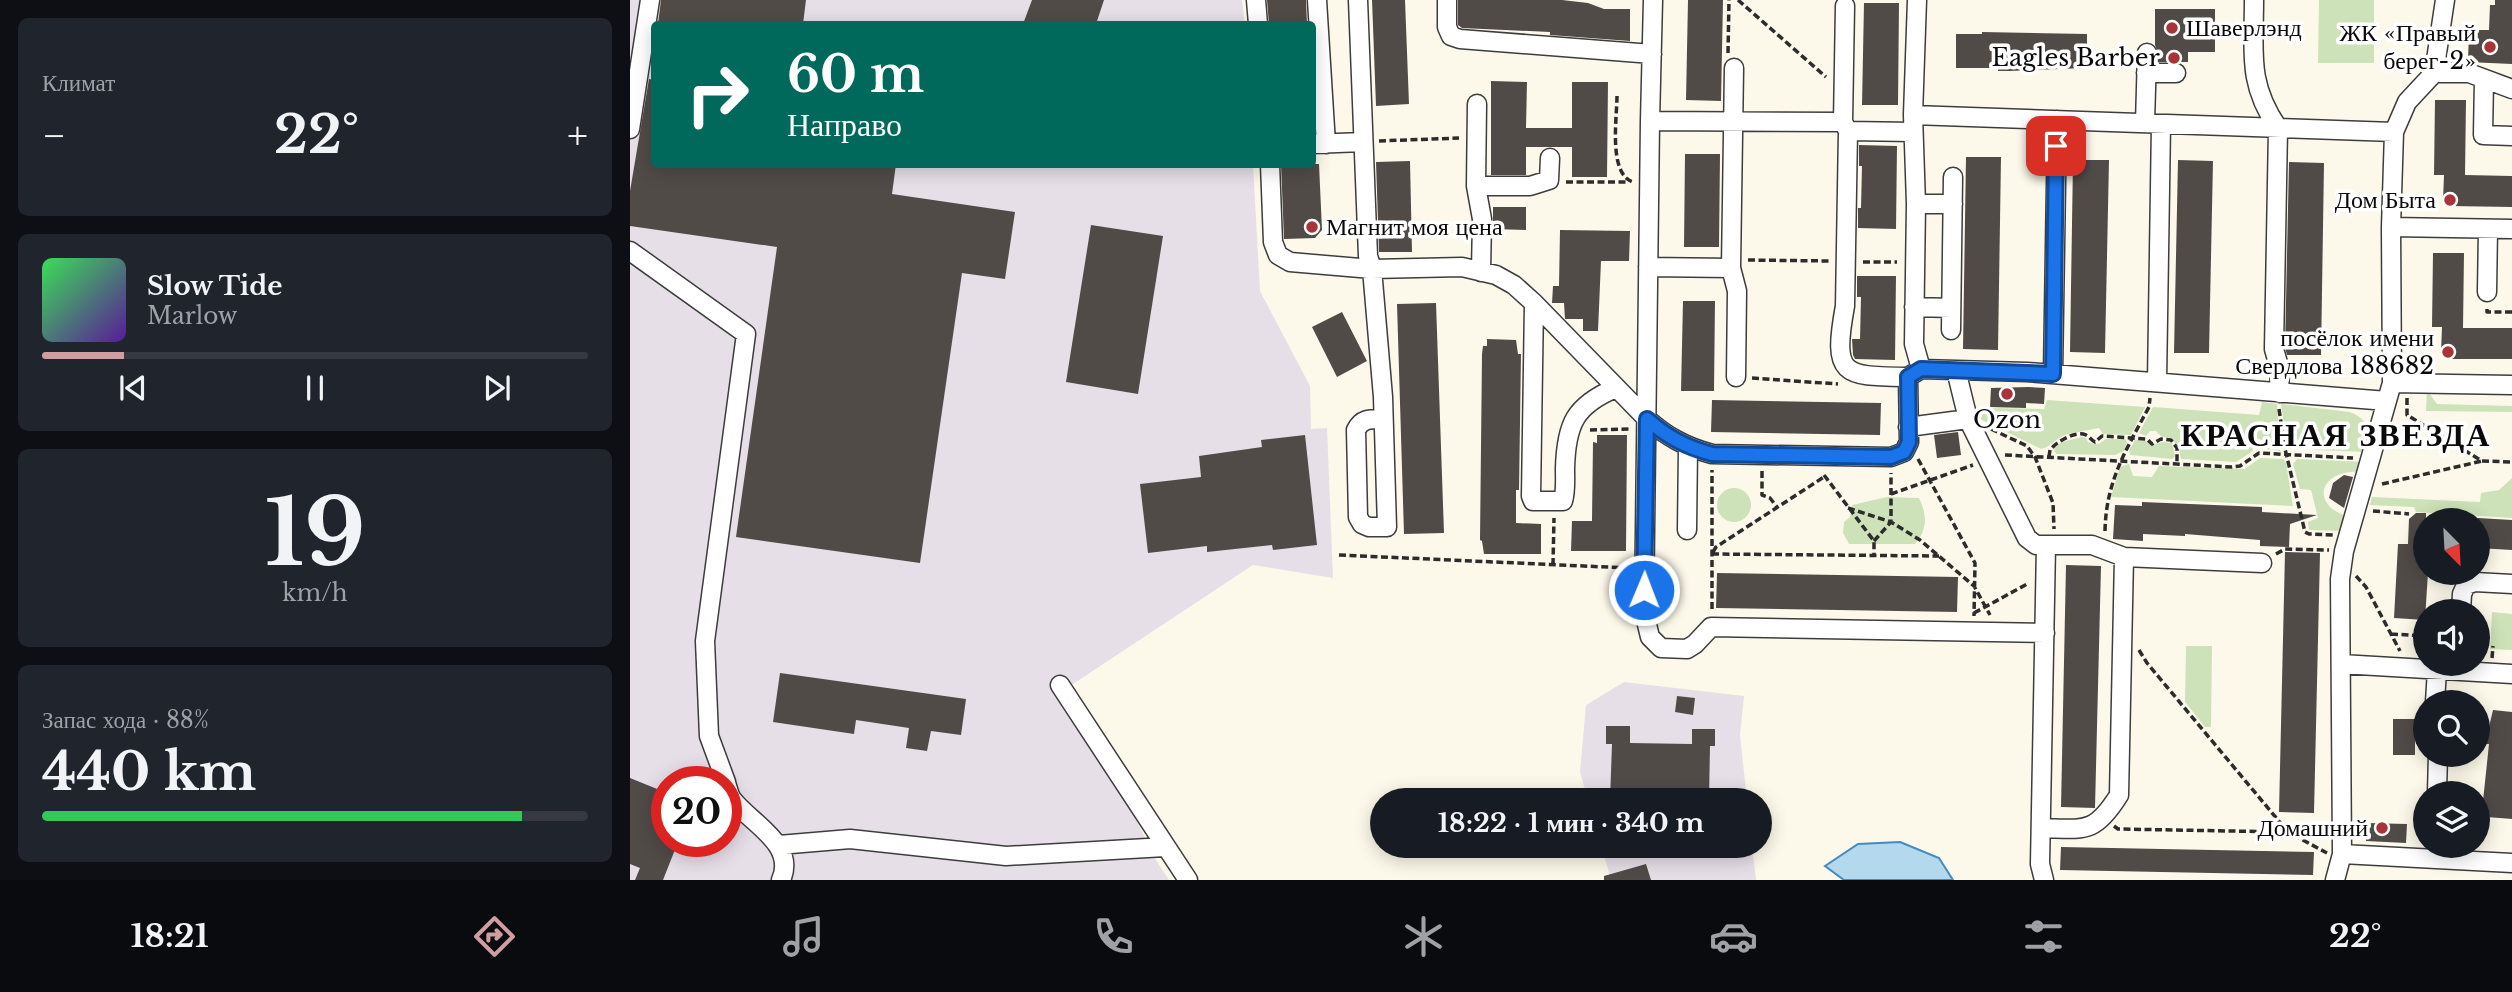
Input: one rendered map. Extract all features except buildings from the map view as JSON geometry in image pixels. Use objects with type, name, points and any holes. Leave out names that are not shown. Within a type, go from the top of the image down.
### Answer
[{"type":"lane","points":[[630,129],[650,0]]},
{"type":"lane","points":[[1256,0],[1258,21]]},
{"type":"lane","points":[[1317,0],[1316,58],[1324,83],[1320,144],[1363,142]]},
{"type":"lane","points":[[1357,0],[1368,256],[1372,270],[1384,419],[1387,527],[1369,527],[1362,524],[1358,517],[1356,430],[1359,423],[1366,419],[1384,419]]},
{"type":"lane","points":[[1447,0],[1447,27],[1451,36],[1460,39],[1652,54]]},
{"type":"lane","points":[[1653,0],[1644,569],[1644,612],[1650,637],[1661,648],[1687,649],[1711,627],[2045,632]]},
{"type":"lane","points":[[1270,168],[1273,242],[1278,255],[1290,262],[1372,270],[1462,267],[1496,275],[1514,285],[1534,303],[1647,424],[1688,448],[1712,454],[1891,457],[1904,452],[1909,435],[1914,373],[1916,204],[1913,123],[1917,0]]},
{"type":"lane","points":[[2254,0],[2254,67],[2257,88],[2264,107],[2278,128],[2274,349],[2280,370],[2279,393]]},
{"type":"lane","points":[[2335,880],[2341,857],[2340,579],[2349,535],[2390,392],[2394,132],[2407,102],[2434,73],[2445,0]]},
{"type":"lane","points":[[1845,6],[1843,92],[1846,261],[1845,306],[1841,328],[1843,366],[1861,376],[1956,370],[2053,374],[2279,393],[2390,392],[2512,385]]},
{"type":"lane","points":[[2147,53],[2146,73],[2153,124],[2154,382]]},
{"type":"lane","points":[[1734,68],[1731,264],[1737,291],[1736,377]]},
{"type":"lane","points":[[2146,73],[2176,73]]},
{"type":"lane","points":[[2434,73],[2469,73],[2512,89]]},
{"type":"lane","points":[[2484,79],[2483,135],[2512,136]]},
{"type":"lane","points":[[1477,104],[1476,186],[1482,219],[1481,271]]},
{"type":"lane","points":[[1650,121],[1733,121],[1845,126],[2057,120],[2394,132]]},
{"type":"lane","points":[[2053,374],[2057,120]]},
{"type":"lane","points":[[1476,186],[1530,186],[1549,180],[1550,158]]},
{"type":"lane","points":[[1951,330],[1953,177]]},
{"type":"lane","points":[[1916,204],[1953,204]]},
{"type":"lane","points":[[2391,227],[2512,229]]},
{"type":"lane","points":[[2487,292],[2488,229]]},
{"type":"lane","points":[[630,251],[746,334],[705,641],[709,736],[720,766]]},
{"type":"lane","points":[[1648,267],[1731,264]]},
{"type":"lane","points":[[1534,303],[1532,501],[1563,502],[1568,432],[1579,412],[1593,397],[1616,388]]},
{"type":"lane","points":[[1914,307],[1951,308]]},
{"type":"lane","points":[[1956,370],[1968,419],[2026,538],[2036,545],[2092,545],[2124,556],[2262,563]]},
{"type":"lane","points":[[1909,435],[1968,419]]},
{"type":"lane","points":[[1686,530],[1688,448]]},
{"type":"lane","points":[[2044,880],[2040,864],[2046,574],[2050,545]]},
{"type":"lane","points":[[2041,828],[2083,829],[2105,817],[2119,795],[2124,556]]},
{"type":"lane","points":[[2462,599],[2466,585],[2475,582],[2512,584]]},
{"type":"lane","points":[[2341,664],[2413,668]]},
{"type":"lane","points":[[2490,671],[2512,674]]},
{"type":"lane","points":[[1060,685],[1188,880]]},
{"type":"lane","points":[[742,808],[779,845],[784,873],[781,880]]},
{"type":"lane","points":[[779,845],[850,839],[1006,856],[1165,847]]},
{"type":"lane","points":[[2341,857],[2413,853]]},
{"type":"lane","points":[[2477,858],[2512,863]]},
{"type":"path","points":[[1738,0],[1843,92]]},
{"type":"path","points":[[1617,96],[1616,162],[1622,176],[1630,182]]},
{"type":"path","points":[[1363,142],[1477,137]]},
{"type":"path","points":[[1549,180],[1649,183]]},
{"type":"path","points":[[1731,264],[1915,262]]},
{"type":"path","points":[[1736,377],[1847,384]]},
{"type":"path","points":[[2105,550],[2106,507],[2120,461],[2149,407],[2154,382]]},
{"type":"path","points":[[2279,393],[2288,455],[2305,532],[2349,535]]},
{"type":"path","points":[[2407,415],[2482,461]]},
{"type":"path","points":[[1968,419],[2027,446],[2035,457],[2053,503],[2050,545]]},
{"type":"path","points":[[1567,438],[1582,438],[1593,428],[1647,424]]},
{"type":"path","points":[[1909,435],[1929,480],[1975,564],[1974,631]]},
{"type":"path","points":[[2049,457],[2054,445],[2069,437],[2087,435],[2095,442],[2102,436],[2147,439],[2152,444],[2161,439],[2171,440],[2177,448],[2177,464]]},
{"type":"path","points":[[1874,541],[1891,522],[1891,494],[1986,456],[2240,466],[2259,453],[2371,458]]},
{"type":"path","points":[[1711,627],[1712,454]]},
{"type":"path","points":[[1762,455],[1762,495],[1770,498],[1777,508]]},
{"type":"path","points":[[2373,486],[2482,461],[2512,462]]},
{"type":"path","points":[[1712,554],[1716,547],[1824,477],[1874,541],[1874,556]]},
{"type":"path","points":[[1553,565],[1554,503]]},
{"type":"path","points":[[1848,508],[1891,522],[1940,556],[1974,586],[1999,632]]},
{"type":"path","points":[[2365,511],[2409,514]]},
{"type":"path","points":[[2262,563],[2285,549],[2338,550]]},
{"type":"path","points":[[1712,554],[1940,556]]},
{"type":"path","points":[[1339,555],[1644,569]]},
{"type":"path","points":[[1974,613],[2046,574]]},
{"type":"path","points":[[2350,574],[2358,577],[2366,587],[2409,668]]},
{"type":"path","points":[[2123,625],[2147,663],[2288,832]]},
{"type":"path","points":[[2391,634],[2413,635]]},
{"type":"path","points":[[2105,817],[2118,830],[2288,832],[2341,857]]},
{"type":"shaded area","points":[[630,0],[1242,0],[1245,21],[651,21],[651,168],[1253,168],[1260,291],[1310,386],[1311,429],[1327,428],[1333,578],[1253,565],[1070,686],[1156,860],[1169,880],[630,880]]},
{"type":"shaded area","points":[[1624,682],[1744,696],[1740,735],[1746,788],[1585,788],[1580,772],[1586,705]]},
{"type":"shaded area","points":[[1605,858],[1753,858],[1756,880],[1611,880]]},
{"type":"green space","points":[[2319,0],[2374,0],[2374,63],[2318,63]]},
{"type":"green space","points":[[2427,390],[2437,404],[2512,406],[2512,412],[2426,411]]},
{"type":"green space","points":[[2047,400],[2145,407],[2131,435],[2103,434],[2099,428],[2065,435],[2041,449],[1980,419],[1987,408],[2044,409]]},
{"type":"green space","points":[[2262,402],[2277,404],[2280,451],[2267,449],[2264,441],[2259,439],[2251,442],[2253,451],[2236,462],[2181,459],[2179,449],[2172,438],[2162,437],[2156,431],[2150,431],[2146,436],[2139,433],[2153,407],[2259,415]]},
{"type":"green space","points":[[2281,404],[2350,412],[2358,416],[2373,436],[2367,452],[2314,450],[2285,431]]},
{"type":"green space","points":[[2082,437],[2096,444],[2105,439],[2125,439],[2127,442],[2124,451],[2115,455],[2056,454],[2054,448],[2062,442]]},
{"type":"green space","points":[[2135,440],[2146,441],[2152,445],[2172,443],[2175,456],[2172,459],[2130,455],[2129,451]]},
{"type":"green space","points":[[2260,458],[2283,459],[2286,463],[2293,506],[2111,497],[2120,467],[2129,464],[2133,476],[2152,477],[2159,466],[2245,469]]},
{"type":"green space","points":[[2297,459],[2365,462],[2361,472],[2347,472],[2337,476],[2329,481],[2325,488],[2327,503],[2346,516],[2343,531],[2309,530],[2308,522],[2318,518],[2311,490],[2300,489],[2293,464]]},
{"type":"green space","points":[[2512,478],[2512,518],[2490,517],[2490,508],[2370,505],[2372,497],[2480,502],[2481,493],[2499,490]]},
{"type":"green space","points":[[1734,488],[1746,493],[1751,505],[1746,517],[1734,522],[1722,517],[1717,505],[1722,493]]},
{"type":"green space","points":[[1887,497],[1919,498],[1925,522],[1915,544],[1849,544],[1843,533],[1844,522],[1850,517],[1852,505]]},
{"type":"green space","points":[[2492,612],[2512,614],[2512,650],[2490,649]]},
{"type":"green space","points":[[2186,646],[2212,646],[2211,727],[2205,727],[2185,702]]},
{"type":"water","points":[[1900,842],[1939,858],[1953,880],[1844,880],[1825,866],[1858,844]]},
{"type":"place","name":"Шаверлэнд","points":[[2172,28]]},
{"type":"place","name":"ЖК «Правый берег-2»","points":[[2490,47]]},
{"type":"place","name":"Eagles Barber","points":[[2174,58]]},
{"type":"place","name":"Дом Быта","points":[[2450,200]]},
{"type":"place","name":"Магнит моя цена","points":[[1312,227]]},
{"type":"place","name":"посёлок имени Свердлова 188682","points":[[2448,352]]},
{"type":"place","name":"Ozon","points":[[2007,394]]},
{"type":"place","name":"Домашний","points":[[2382,828]]},
{"type":"district","name":"КРАСНАЯ ЗВЕЗДА","points":[[2336,435]]},
{"type":"route","points":[[1644,590],[1647,419],[1688,448],[1712,454],[1891,457],[1904,452],[1909,442],[1908,377],[1921,369],[2053,374],[2056,146]]}]
